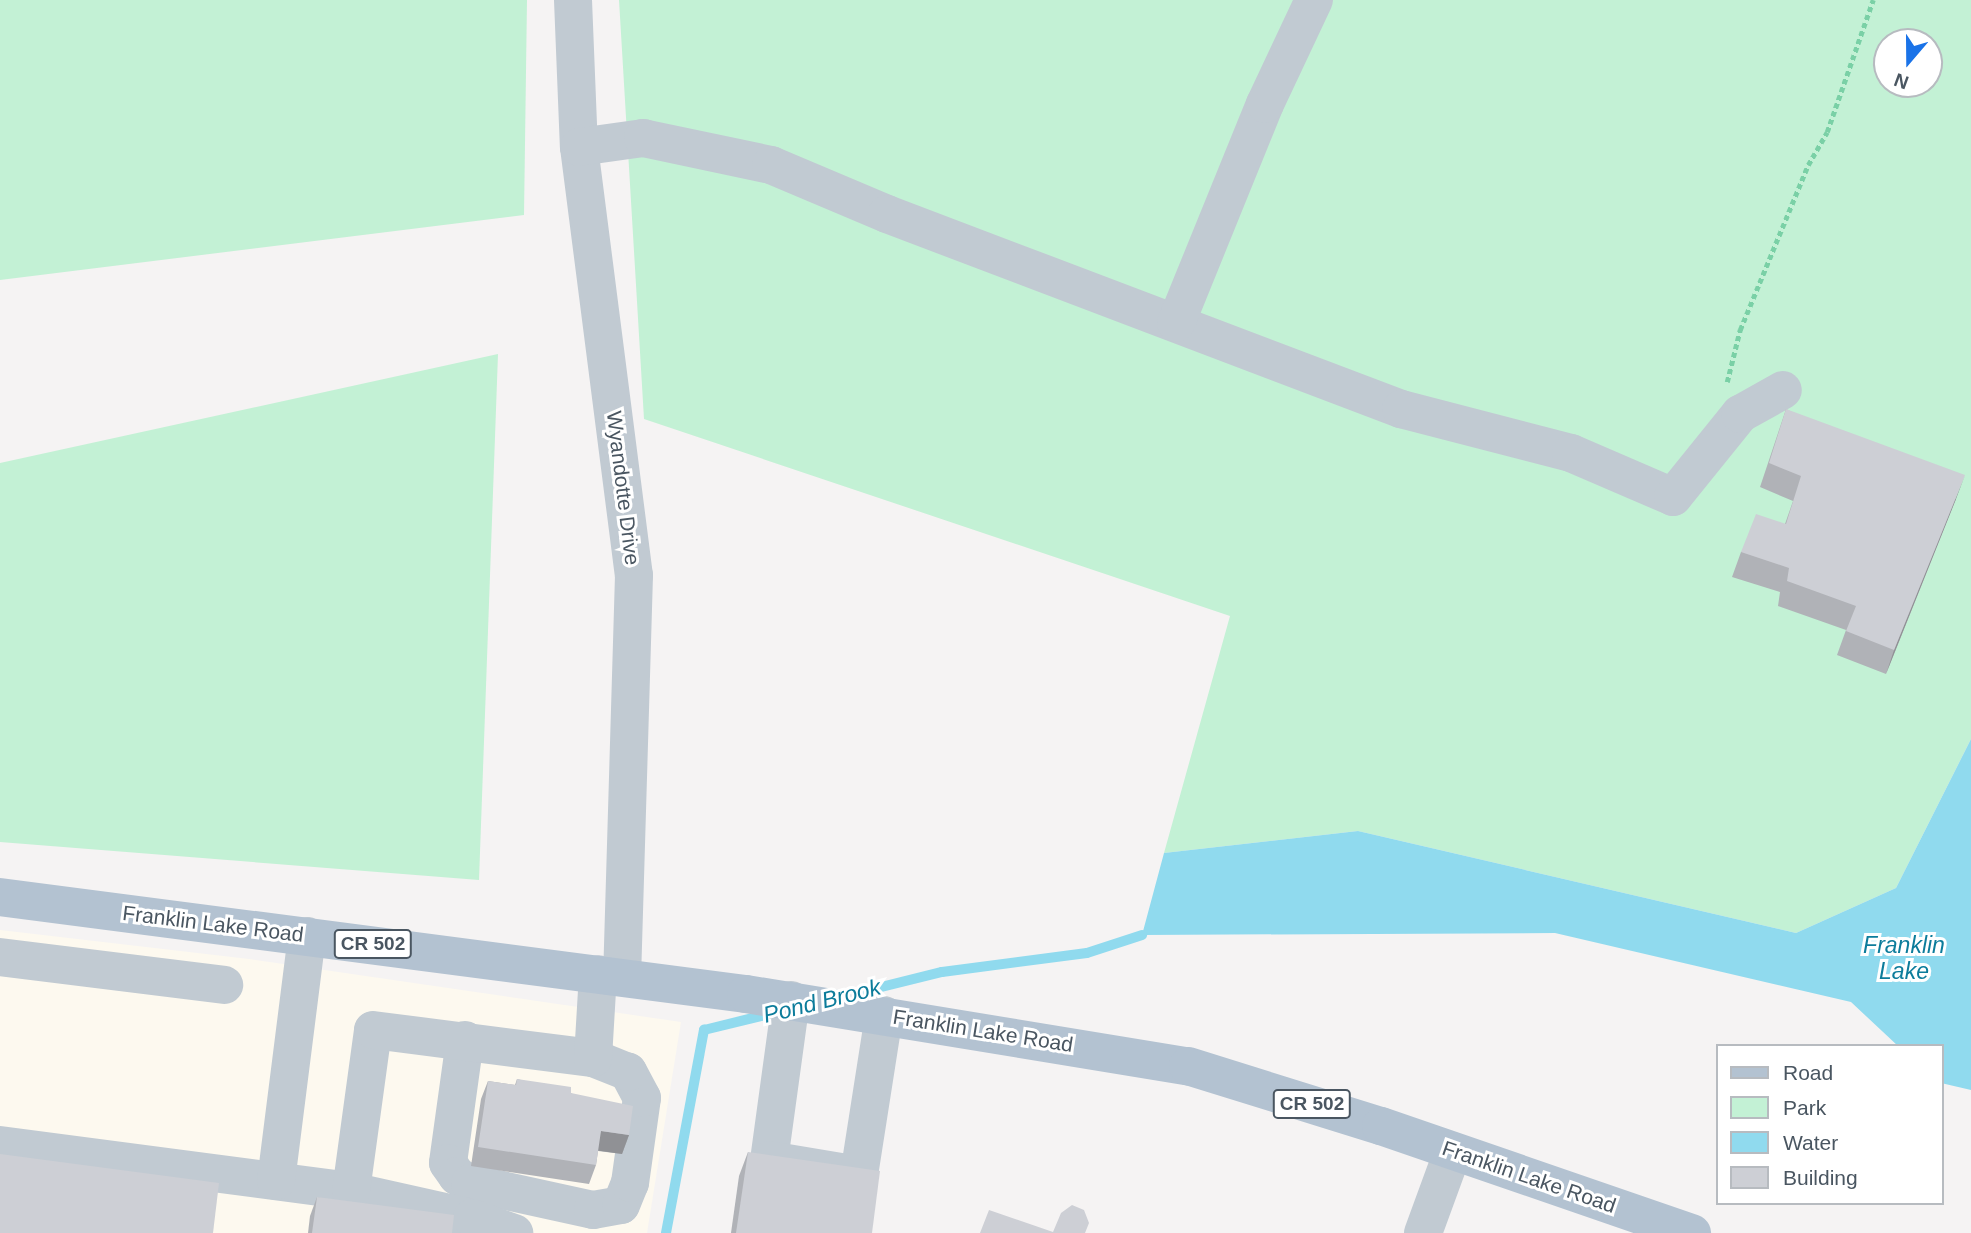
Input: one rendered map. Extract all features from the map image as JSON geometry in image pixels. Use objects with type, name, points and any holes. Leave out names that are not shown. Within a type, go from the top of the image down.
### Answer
[{"type":"main road","name":"Franklin Lake Road","points":[[0,897],[746,994],[786,1032],[902,1018],[1188,1066],[1453,1151],[1692,1233]]},
{"type":"street","name":"Wyandotte Drive","points":[[573,0],[579,147],[634,575],[610,976],[593,1058]]},
{"type":"street","points":[[1176,323],[1265,104],[1314,0]]},
{"type":"street","points":[[579,147],[643,138],[771,165],[887,214],[1401,409],[1571,453],[1674,497],[1740,414],[1783,390]]},
{"type":"street","points":[[276,1181],[307,936]]},
{"type":"street","points":[[0,957],[224,985]]},
{"type":"street","points":[[786,1032],[769,1160],[859,1175],[875,1073],[902,1018]]},
{"type":"street","points":[[351,1191],[373,1030],[465,1040],[593,1058],[628,1072],[642,1098],[630,1182],[621,1205],[593,1210],[470,1183],[457,1176],[448,1163],[465,1040]]},
{"type":"street","points":[[593,1058],[621,1084],[607,1194],[593,1210]]},
{"type":"street","points":[[0,1145],[351,1191],[471,1226],[513,1233]]},
{"type":"street","points":[[1423,1233],[1453,1151]]},
{"type":"path","points":[[1740,414],[1729,397],[1726,372],[1808,164],[1832,119],[1873,0]]},
{"type":"shaded area","points":[[0,930],[249,959],[681,1022],[647,1233],[0,1233]]},
{"type":"green space","points":[[0,0],[527,0],[524,215],[0,280]]},
{"type":"green space","points":[[619,0],[1971,0],[1971,739],[1896,888],[1796,933],[1358,831],[1164,853],[1230,616],[644,419]]},
{"type":"green space","points":[[498,354],[479,880],[0,842],[0,463]]},
{"type":"water","name":"Franklin Lake","points":[[1971,739],[1971,1090],[1943,1083],[1943,1044],[1896,1044],[1851,1002],[1555,933],[1142,935],[1164,853],[1358,831],[1796,933],[1896,888]]},
{"type":"building","points":[[1786,409],[1965,475],[1894,650],[1846,631],[1856,606],[1787,581],[1789,568],[1741,552],[1756,514],[1786,524],[1801,476],[1769,463]]},
{"type":"building","points":[[517,1079],[571,1087],[571,1093],[633,1106],[629,1135],[601,1131],[596,1165],[478,1147],[488,1081],[516,1085]]},
{"type":"building","points":[[748,1152],[880,1171],[872,1233],[736,1233]]},
{"type":"building","points":[[0,1154],[219,1183],[213,1233],[0,1233]]},
{"type":"building","points":[[317,1197],[454,1215],[452,1233],[312,1233]]},
{"type":"building","points":[[1072,1205],[1084,1210],[1089,1223],[1085,1233],[980,1233],[989,1210],[1053,1232],[1061,1213]]},
{"type":"waterway","name":"Pond Brook","points":[[845,996],[942,972],[1087,953],[1142,935]]},
{"type":"waterway","name":"Pond Brook","points":[[666,1233],[704,1030],[773,1013]]}]
